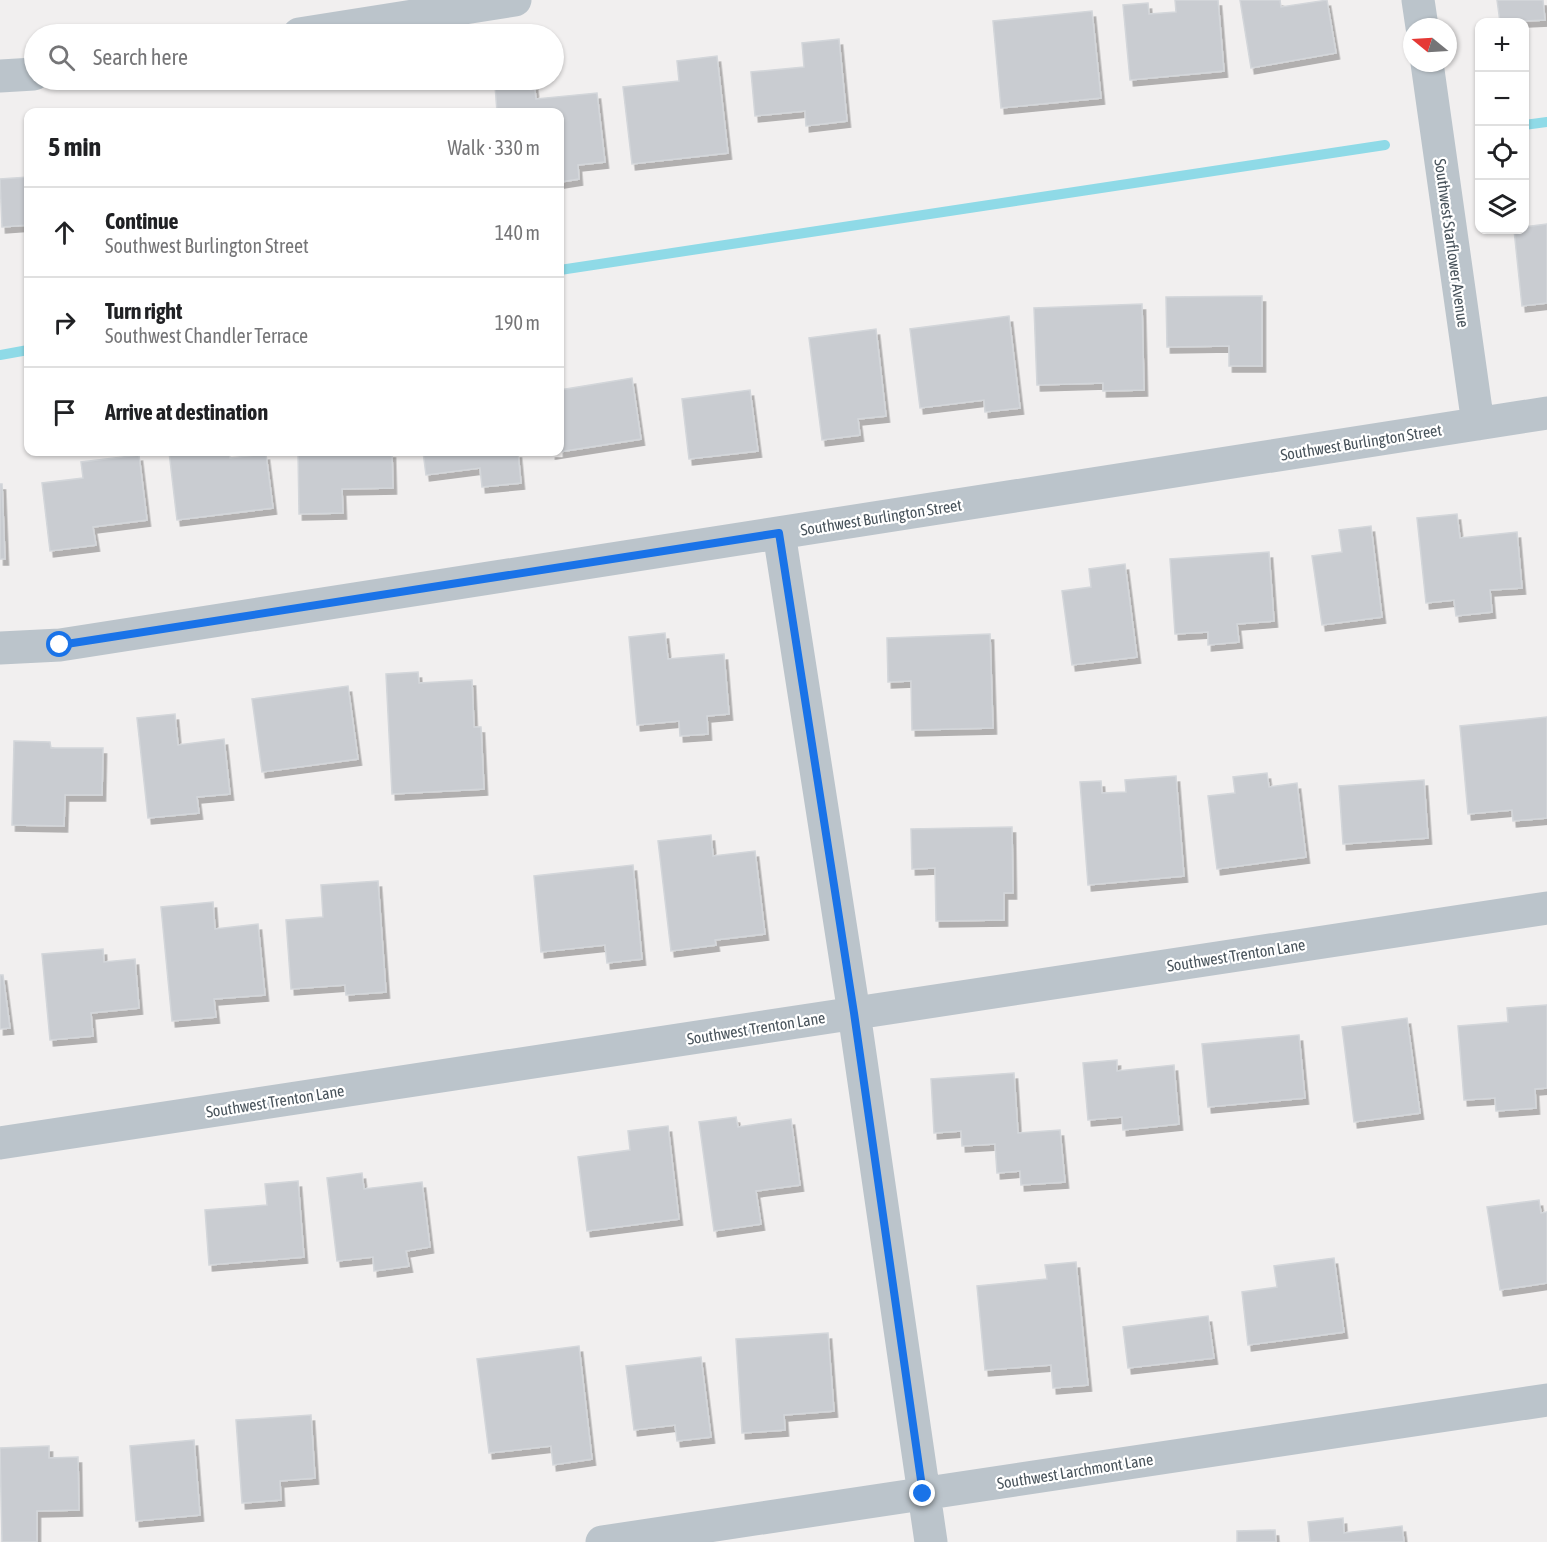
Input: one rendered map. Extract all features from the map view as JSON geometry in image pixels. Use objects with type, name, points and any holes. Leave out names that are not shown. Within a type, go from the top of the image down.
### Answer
[{"type":"street","points":[[347,24],[429,7],[515,0]]},
{"type":"street","points":[[1418,0],[1421,18]]},
{"type":"street","name":"Southwest Starflower Avenue","points":[[1428,72],[1478,424]]},
{"type":"street","points":[[0,76],[24,75]]},
{"type":"street","name":"Southwest Burlington Street","points":[[0,648],[60,645],[1547,413]]},
{"type":"street","points":[[779,533],[854,1013],[931,1542]]},
{"type":"street","name":"Southwest Trenton Lane","points":[[0,1143],[1547,908]]},
{"type":"street","name":"Southwest Larchmont Lane","points":[[602,1542],[1547,1400]]},
{"type":"building","points":[[1175,0],[1218,0],[1224,71],[1130,80],[1123,5],[1148,3],[1149,14],[1176,12]]},
{"type":"building","points":[[1240,0],[1280,0],[1281,7],[1327,0],[1336,53],[1251,68]]},
{"type":"building","points":[[1497,0],[1543,0],[1545,20],[1499,18]]},
{"type":"building","points":[[1092,11],[1101,98],[1001,108],[993,21]]},
{"type":"building","points":[[839,39],[847,121],[806,126],[805,111],[755,116],[751,72],[804,67],[802,43]]},
{"type":"building","points":[[717,56],[728,153],[632,164],[623,87],[679,81],[677,61]]},
{"type":"building","points":[[495,90],[535,90],[536,99],[597,93],[605,162],[578,165],[579,179],[564,181],[564,108],[497,108]]},
{"type":"building","points":[[24,177],[24,225],[2,227],[0,179]]},
{"type":"building","points":[[1547,224],[1547,303],[1522,306],[1514,234],[1529,234],[1529,226]]},
{"type":"building","points":[[1262,296],[1262,366],[1229,366],[1229,346],[1167,347],[1166,297]]},
{"type":"building","points":[[1142,304],[1144,390],[1103,391],[1103,383],[1037,385],[1034,308]]},
{"type":"building","points":[[1009,316],[1020,408],[985,412],[984,400],[920,408],[910,329]]},
{"type":"building","points":[[876,329],[886,416],[858,419],[860,435],[822,440],[809,338]]},
{"type":"building","points":[[632,378],[641,439],[564,451],[564,389]]},
{"type":"building","points":[[750,390],[758,451],[689,459],[682,399]]},
{"type":"building","points":[[139,456],[147,520],[93,527],[96,545],[50,551],[42,483],[83,478],[81,462]]},
{"type":"building","points":[[169,456],[230,456],[230,458],[266,456],[273,508],[177,520]]},
{"type":"building","points":[[298,456],[392,456],[393,488],[342,489],[343,513],[299,514]]},
{"type":"building","points":[[424,456],[518,456],[521,483],[482,487],[480,468],[426,475]]},
{"type":"building","points":[[0,484],[2,484],[5,559],[0,559]]},
{"type":"building","points":[[1457,514],[1460,538],[1517,532],[1522,588],[1490,590],[1492,612],[1456,616],[1454,600],[1426,603],[1417,518]]},
{"type":"building","points":[[1371,526],[1382,617],[1322,625],[1312,556],[1342,552],[1339,530]]},
{"type":"building","points":[[1269,552],[1274,621],[1237,624],[1239,642],[1208,645],[1208,632],[1175,634],[1170,559]]},
{"type":"building","points":[[1125,564],[1137,657],[1072,665],[1062,591],[1091,587],[1089,569]]},
{"type":"building","points":[[665,633],[668,659],[724,654],[729,714],[707,716],[708,734],[680,736],[679,721],[637,725],[629,637]]},
{"type":"building","points":[[990,634],[993,728],[912,730],[911,681],[888,682],[887,638]]},
{"type":"building","points":[[418,672],[419,683],[472,680],[474,727],[481,727],[484,789],[392,794],[386,674]]},
{"type":"building","points":[[348,686],[358,759],[262,772],[252,699]]},
{"type":"building","points":[[175,714],[178,745],[224,739],[230,794],[197,797],[199,813],[148,818],[137,718]]},
{"type":"building","points":[[1547,717],[1547,818],[1513,821],[1512,810],[1468,814],[1460,726]]},
{"type":"building","points":[[14,741],[50,742],[51,748],[103,748],[102,795],[65,795],[64,826],[12,825]]},
{"type":"building","points":[[1267,773],[1269,787],[1297,783],[1306,857],[1217,869],[1208,796],[1235,793],[1233,777]]},
{"type":"building","points":[[1176,776],[1184,876],[1088,885],[1080,782],[1101,781],[1102,793],[1126,792],[1125,780]]},
{"type":"building","points":[[1424,780],[1428,838],[1343,844],[1339,786]]},
{"type":"building","points":[[1012,827],[1013,893],[1004,893],[1004,920],[936,921],[935,868],[912,869],[911,829]]},
{"type":"building","points":[[711,835],[713,856],[755,851],[765,934],[715,940],[716,945],[671,951],[658,841]]},
{"type":"building","points":[[633,865],[642,959],[607,963],[605,945],[541,952],[534,876]]},
{"type":"building","points":[[378,881],[386,992],[346,995],[345,985],[291,989],[286,920],[323,917],[321,885]]},
{"type":"building","points":[[213,902],[215,929],[258,924],[265,995],[214,999],[216,1017],[172,1021],[161,907]]},
{"type":"building","points":[[103,949],[104,962],[135,959],[139,1008],[91,1013],[93,1036],[50,1040],[42,954]]},
{"type":"building","points":[[0,975],[3,975],[10,1028],[0,1029]]},
{"type":"building","points":[[1547,1005],[1547,1088],[1535,1089],[1536,1108],[1496,1111],[1495,1098],[1464,1100],[1458,1026],[1508,1022],[1507,1008]]},
{"type":"building","points":[[1407,1018],[1420,1113],[1354,1122],[1342,1027]]},
{"type":"building","points":[[1299,1035],[1305,1098],[1208,1107],[1202,1044]]},
{"type":"building","points":[[1117,1060],[1117,1071],[1174,1065],[1179,1124],[1123,1130],[1122,1117],[1088,1120],[1083,1063]]},
{"type":"building","points":[[1014,1073],[1018,1133],[1060,1130],[1065,1182],[1021,1185],[1020,1171],[997,1173],[995,1144],[962,1146],[961,1131],[934,1133],[931,1079]]},
{"type":"building","points":[[736,1117],[738,1127],[791,1119],[800,1185],[756,1191],[761,1224],[714,1231],[699,1122]]},
{"type":"building","points":[[668,1126],[679,1219],[587,1231],[578,1157],[630,1150],[628,1131]]},
{"type":"building","points":[[362,1173],[364,1189],[422,1182],[430,1247],[406,1251],[409,1266],[374,1271],[373,1257],[337,1261],[327,1178]]},
{"type":"building","points":[[298,1181],[304,1257],[209,1265],[205,1210],[267,1205],[265,1184]]},
{"type":"building","points":[[1539,1200],[1541,1213],[1547,1212],[1547,1283],[1500,1290],[1487,1207]]},
{"type":"building","points":[[1334,1258],[1344,1332],[1248,1345],[1242,1292],[1277,1287],[1274,1266]]},
{"type":"building","points":[[1076,1262],[1088,1385],[1053,1388],[1051,1365],[985,1370],[977,1286],[1047,1279],[1045,1265]]},
{"type":"building","points":[[1208,1316],[1214,1358],[1128,1368],[1123,1327]]},
{"type":"building","points":[[828,1333],[834,1411],[784,1415],[785,1430],[742,1433],[736,1339]]},
{"type":"building","points":[[579,1346],[592,1459],[553,1465],[551,1446],[489,1453],[477,1359]]},
{"type":"building","points":[[701,1357],[711,1437],[677,1441],[675,1425],[634,1430],[626,1366]]},
{"type":"building","points":[[311,1415],[315,1478],[280,1481],[281,1500],[242,1503],[236,1420]]},
{"type":"building","points":[[194,1440],[200,1515],[136,1521],[130,1446]]},
{"type":"building","points":[[49,1446],[49,1458],[78,1457],[79,1510],[37,1511],[37,1542],[2,1542],[0,1448]]},
{"type":"building","points":[[1343,1518],[1344,1533],[1402,1526],[1404,1542],[1310,1542],[1308,1522]]},
{"type":"building","points":[[1275,1530],[1276,1542],[1237,1542],[1237,1531]]},
{"type":"waterway","points":[[1529,124],[1547,122]]},
{"type":"waterway","points":[[564,269],[1385,145]]},
{"type":"waterway","points":[[0,355],[24,351]]},
{"type":"route","points":[[60,645],[779,533],[854,1013],[923,1494]]}]
